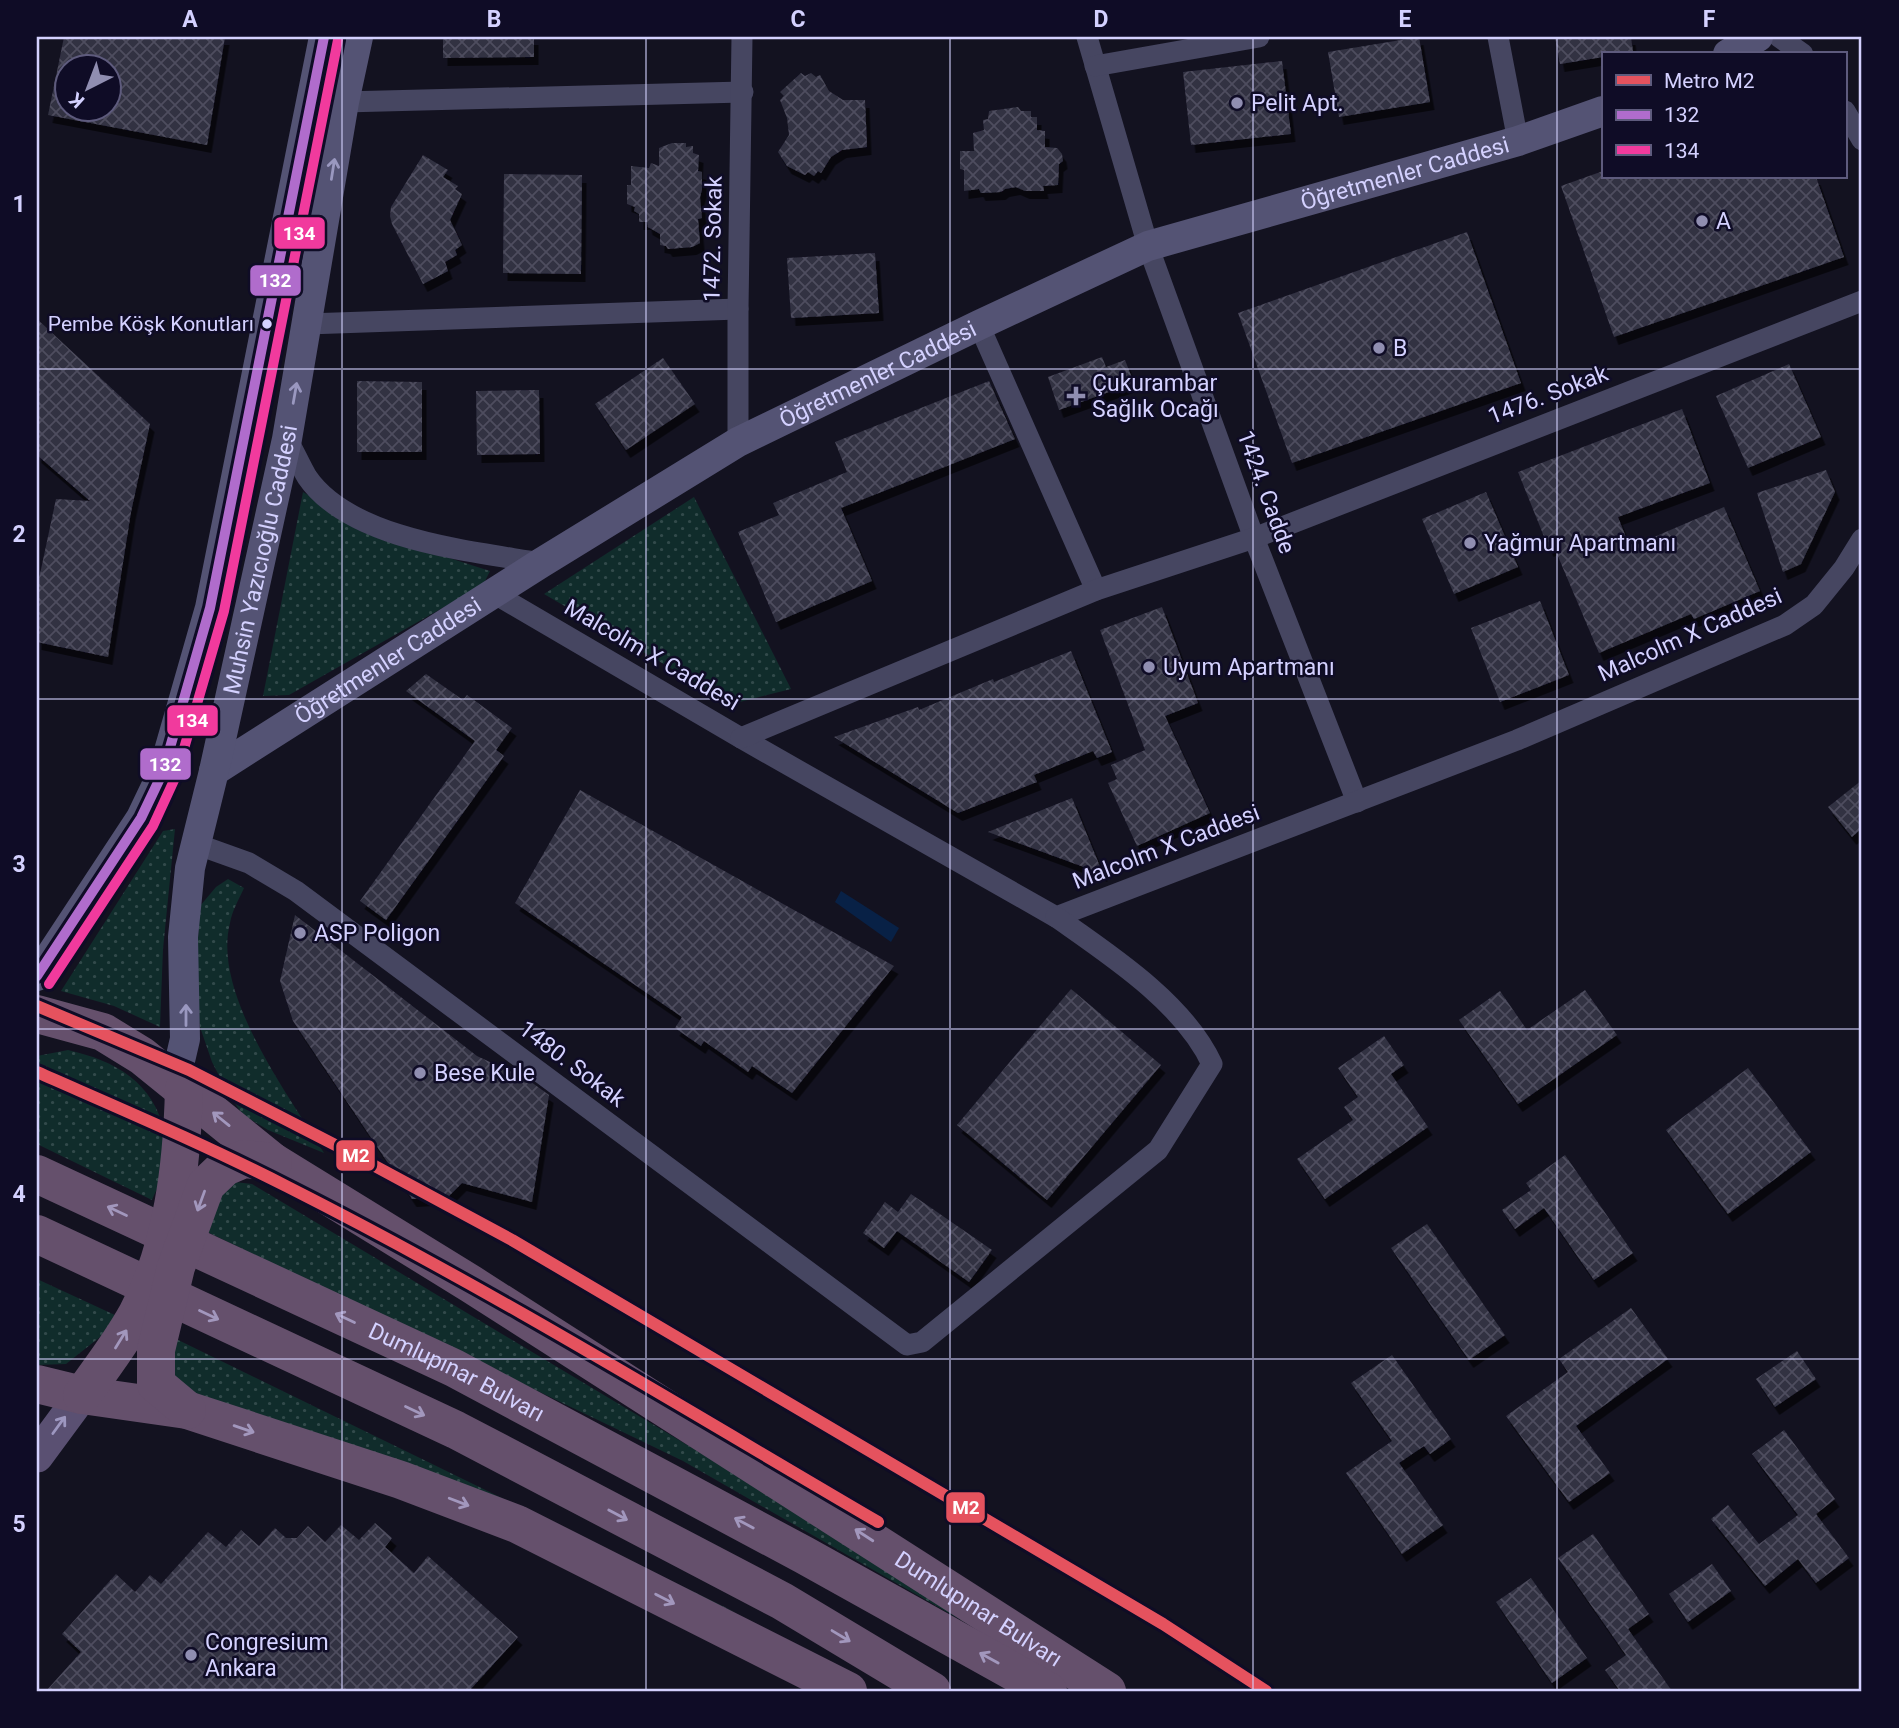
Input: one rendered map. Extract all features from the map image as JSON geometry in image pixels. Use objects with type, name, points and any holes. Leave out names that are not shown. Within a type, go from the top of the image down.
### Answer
[{"type":"highway","name":"Dumlupınar Bulvarı","points":[[37,1014],[103,1032],[142,1056],[273,1162],[471,1284],[1107,1691]]},
{"type":"highway","points":[[82,1395],[110,1358],[137,1314],[159,1264],[175,1198],[183,1135],[179,1085]]},
{"type":"highway","points":[[187,1410],[156,1384],[156,1350],[176,1267],[206,1185],[225,1167],[244,1159],[273,1162]]},
{"type":"highway","name":"Dumlupınar Bulvarı","points":[[37,1174],[454,1368],[804,1555],[1048,1691]]},
{"type":"highway","points":[[37,1234],[456,1430],[782,1601],[932,1691]]},
{"type":"highway","points":[[37,1384],[82,1395],[187,1410],[401,1479],[517,1524],[848,1691]]},
{"type":"main road","name":"Muhsin Yazıcıoğlu Caddesi","points":[[37,975],[141,818],[163,772],[210,608],[324,37]]},
{"type":"main road","name":"Muhsin Yazıcıoğlu Caddesi","points":[[179,1085],[185,1039],[183,937],[190,868],[287,439],[344,102],[358,37]]},
{"type":"main road","points":[[1732,52],[1758,37]]},
{"type":"main road","name":"Öğretmenler Caddesi","points":[[214,771],[541,563],[738,442],[979,325],[1148,246],[1518,141],[1602,111]]},
{"type":"main road","points":[[37,1456],[82,1395]]},
{"type":"street","name":"1472. Sokak","points":[[738,442],[742,37]]},
{"type":"street","name":"1424. Cadde","points":[[1087,37],[1148,246],[1254,538],[1357,802]]},
{"type":"street","points":[[1095,66],[1259,37]]},
{"type":"street","points":[[1498,37],[1518,141]]},
{"type":"street","points":[[1779,37],[1800,52]]},
{"type":"street","points":[[344,102],[743,92]]},
{"type":"street","points":[[1846,113],[1862,140]]},
{"type":"street","name":"1476. Sokak","points":[[741,738],[1096,590],[1254,538],[1862,301]]},
{"type":"street","points":[[307,324],[738,309]]},
{"type":"street","points":[[979,325],[1096,590]]},
{"type":"street","points":[[287,439],[308,478],[350,515],[383,530],[541,563]]},
{"type":"street","name":"Malcolm X Caddesi","points":[[495,594],[1056,917],[1517,740],[1786,625],[1814,605],[1844,568],[1862,539]]},
{"type":"street","name":"1480. Sokak","points":[[196,844],[248,863],[296,891],[907,1345],[922,1342],[1158,1150],[1212,1064],[1202,1042],[1187,1023],[1120,963],[1056,917]]},
{"type":"green space","points":[[303,492],[371,533],[490,571],[483,585],[289,695],[263,696]]},
{"type":"green space","points":[[694,497],[791,689],[732,704],[544,594]]},
{"type":"green space","points":[[175,829],[163,949],[160,1027],[114,1006],[61,991],[163,831]]},
{"type":"green space","points":[[228,879],[244,888],[231,919],[227,951],[232,981],[242,1011],[274,1073],[324,1153],[268,1130],[243,1115],[212,1062],[200,1027],[195,985],[200,906],[216,887]]},
{"type":"green space","points":[[68,1050],[102,1060],[117,1068],[142,1087],[152,1100],[170,1154],[152,1200],[37,1144],[37,1056]]},
{"type":"green space","points":[[235,1182],[252,1184],[1041,1657],[1041,1666],[683,1461],[199,1228],[208,1199]]},
{"type":"green space","points":[[37,1279],[117,1316],[100,1337],[66,1364],[37,1365]]},
{"type":"green space","points":[[170,1336],[737,1613],[442,1485],[172,1387]]},
{"type":"water","points":[[841,891],[899,928],[891,942],[835,902]]},
{"type":"building","points":[[64,37],[225,37],[207,145],[85,122],[122,122],[122,52],[61,52]]},
{"type":"building","points":[[443,37],[534,37],[534,57],[443,58]]},
{"type":"building","points":[[1419,37],[1430,102],[1339,117],[1328,52]]},
{"type":"building","points":[[1555,37],[1631,37],[1633,52],[1602,52],[1602,57],[1560,64]]},
{"type":"building","name":"Pelit Apt.","points":[[1282,61],[1291,134],[1191,145],[1183,72]]},
{"type":"building","points":[[801,73],[805,76],[811,73],[816,77],[820,75],[829,91],[843,100],[865,100],[867,147],[842,150],[831,157],[821,173],[818,171],[814,176],[808,172],[805,175],[787,166],[778,152],[789,135],[787,118],[780,100],[784,96],[780,92]]},
{"type":"building","points":[[52,96],[52,116],[48,115]]},
{"type":"building","points":[[1018,107],[1021,111],[1031,111],[1031,117],[1037,117],[1037,130],[1045,131],[1045,147],[1057,148],[1062,154],[1058,185],[1043,186],[1044,191],[1025,191],[1016,187],[1001,192],[981,193],[979,189],[964,191],[960,151],[974,151],[973,133],[984,130],[983,120],[988,119],[989,111]]},
{"type":"building","points":[[672,143],[693,146],[693,153],[699,155],[698,171],[702,172],[702,218],[698,219],[700,243],[692,247],[668,249],[660,245],[660,234],[648,227],[647,222],[639,222],[635,207],[627,204],[627,185],[631,185],[631,166],[649,168],[651,163],[659,166],[659,148]]},
{"type":"building","points":[[423,155],[448,170],[443,177],[458,186],[455,189],[462,194],[450,220],[462,245],[455,250],[457,255],[445,262],[448,271],[423,284],[390,216],[391,207]]},
{"type":"building","name":"A","points":[[1602,171],[1602,178],[1816,178],[1844,257],[1614,337],[1561,186]]},
{"type":"building","points":[[504,174],[582,175],[581,274],[503,273]]},
{"type":"building","name":"B","points":[[1467,232],[1521,383],[1292,463],[1238,313]]},
{"type":"building","points":[[875,253],[879,313],[791,318],[787,258]]},
{"type":"building","points":[[37,319],[150,424],[131,512],[108,657],[37,642],[37,588],[56,499],[90,501],[37,455]]},
{"type":"building","name":"Çukurambar Sağlık Ocağı","points":[[1102,357],[1106,367],[1125,360],[1134,383],[1059,410],[1048,377]]},
{"type":"building","points":[[663,358],[695,404],[626,450],[595,404]]},
{"type":"building","points":[[1789,364],[1821,437],[1748,468],[1716,396]]},
{"type":"building","points":[[357,381],[422,382],[422,452],[357,452]]},
{"type":"building","points":[[989,381],[1015,439],[841,508],[872,581],[776,622],[738,532],[779,515],[773,503],[847,472],[835,442]]},
{"type":"building","points":[[539,390],[540,454],[477,455],[476,391]]},
{"type":"building","points":[[1682,409],[1710,483],[1618,517],[1629,545],[1633,546],[1724,507],[1760,591],[1694,619],[1691,614],[1599,653],[1554,547],[1549,549],[1518,472]]},
{"type":"building","points":[[1826,470],[1835,492],[1801,564],[1783,572],[1757,493]]},
{"type":"building","name":"Yağmur Apartmanı","points":[[1486,492],[1518,567],[1454,594],[1422,519]]},
{"type":"building","points":[[1540,601],[1569,675],[1500,702],[1471,628]]},
{"type":"building","points":[[1162,607],[1198,703],[1165,716],[1210,813],[1137,846],[1108,783],[1117,779],[1111,765],[1145,750],[1100,630]]},
{"type":"building","points":[[1071,651],[1112,752],[1097,758],[1093,751],[1034,775],[1037,782],[958,813],[834,737],[918,707],[919,710],[993,679],[994,682]]},
{"type":"building","points":[[426,674],[463,700],[467,695],[512,728],[496,750],[504,756],[386,920],[360,901],[475,741],[406,691]]},
{"type":"building","points":[[1862,780],[1862,828],[1852,837],[1828,807]]},
{"type":"building","points":[[580,790],[894,966],[792,1093],[752,1066],[748,1072],[704,1041],[701,1046],[675,1028],[682,1017],[515,903]]},
{"type":"building","points":[[1072,798],[1103,874],[988,832],[1042,810]]},
{"type":"building","name":"Bese Kule","points":[[295,915],[477,1056],[527,1079],[549,1095],[532,1202],[462,1183],[448,1197],[412,1199],[293,1021],[280,981]]},
{"type":"building","points":[[1071,989],[1161,1065],[1047,1200],[957,1125]]},
{"type":"building","points":[[1585,990],[1617,1035],[1518,1104],[1459,1020],[1500,991],[1527,1030]]},
{"type":"building","points":[[1384,1036],[1404,1065],[1391,1074],[1428,1127],[1325,1199],[1297,1159],[1353,1120],[1344,1107],[1358,1097],[1338,1068]]},
{"type":"building","points":[[1748,1068],[1811,1152],[1728,1214],[1666,1130]]},
{"type":"building","points":[[1565,1155],[1633,1253],[1594,1280],[1544,1208],[1515,1229],[1502,1210],[1531,1190],[1526,1183]]},
{"type":"building","points":[[911,1194],[992,1250],[969,1282],[897,1231],[884,1248],[863,1233],[885,1202],[898,1212]]},
{"type":"building","points":[[1427,1224],[1505,1335],[1469,1360],[1391,1248]]},
{"type":"building","points":[[1631,1308],[1668,1359],[1576,1426],[1610,1473],[1569,1502],[1506,1416],[1568,1372],[1559,1359]]},
{"type":"building","points":[[1797,1351],[1816,1379],[1775,1407],[1756,1379]]},
{"type":"building","points":[[1392,1355],[1451,1439],[1430,1454],[1424,1446],[1399,1463],[1443,1525],[1402,1554],[1346,1473],[1392,1441],[1351,1383]]},
{"type":"building","points":[[1784,1430],[1835,1499],[1816,1514],[1849,1558],[1816,1583],[1798,1559],[1765,1586],[1711,1519],[1728,1505],[1759,1544],[1798,1515],[1752,1454]]},
{"type":"building","points":[[375,1523],[392,1538],[385,1547],[414,1573],[428,1556],[518,1637],[469,1691],[46,1691],[81,1652],[62,1634],[116,1574],[135,1592],[150,1575],[161,1584],[208,1532],[226,1547],[241,1530],[259,1546],[275,1528],[286,1538],[297,1538],[308,1526],[325,1542],[341,1525],[359,1540]]},
{"type":"building","points":[[1593,1534],[1649,1614],[1628,1629],[1672,1691],[1620,1691],[1605,1670],[1626,1655],[1558,1558]]},
{"type":"building","points":[[1712,1564],[1731,1591],[1688,1622],[1669,1594]]},
{"type":"building","points":[[1531,1578],[1587,1658],[1552,1683],[1496,1602]]},
{"type":"metro line","name":"M2","points":[[37,1006],[189,1070],[512,1240],[1163,1624],[1266,1691]]},
{"type":"metro line","name":"M2","points":[[37,1072],[226,1157],[438,1266],[878,1522]]},
{"type":"transit line","name":"132","points":[[37,976],[141,818],[163,772],[210,608],[324,37]]},
{"type":"transit line","name":"134","points":[[49,984],[153,826],[176,776],[224,611],[338,40]]},
{"type":"place","name":"Pelit Apt.","points":[[1237,103]]},
{"type":"place","name":"A","points":[[1702,221]]},
{"type":"place","name":"Pembe Köşk Konutları","points":[[267,324]]},
{"type":"place","name":"B","points":[[1379,348]]},
{"type":"place","name":"Çukurambar Sağlık Ocağı","points":[[1076,396]]},
{"type":"place","name":"Yağmur Apartmanı","points":[[1470,543]]},
{"type":"place","name":"Uyum Apartmanı","points":[[1149,667]]},
{"type":"place","name":"ASP Poligon","points":[[300,933]]},
{"type":"place","name":"Bese Kule","points":[[420,1073]]},
{"type":"place","name":"Congresium Ankara","points":[[191,1655]]}]
